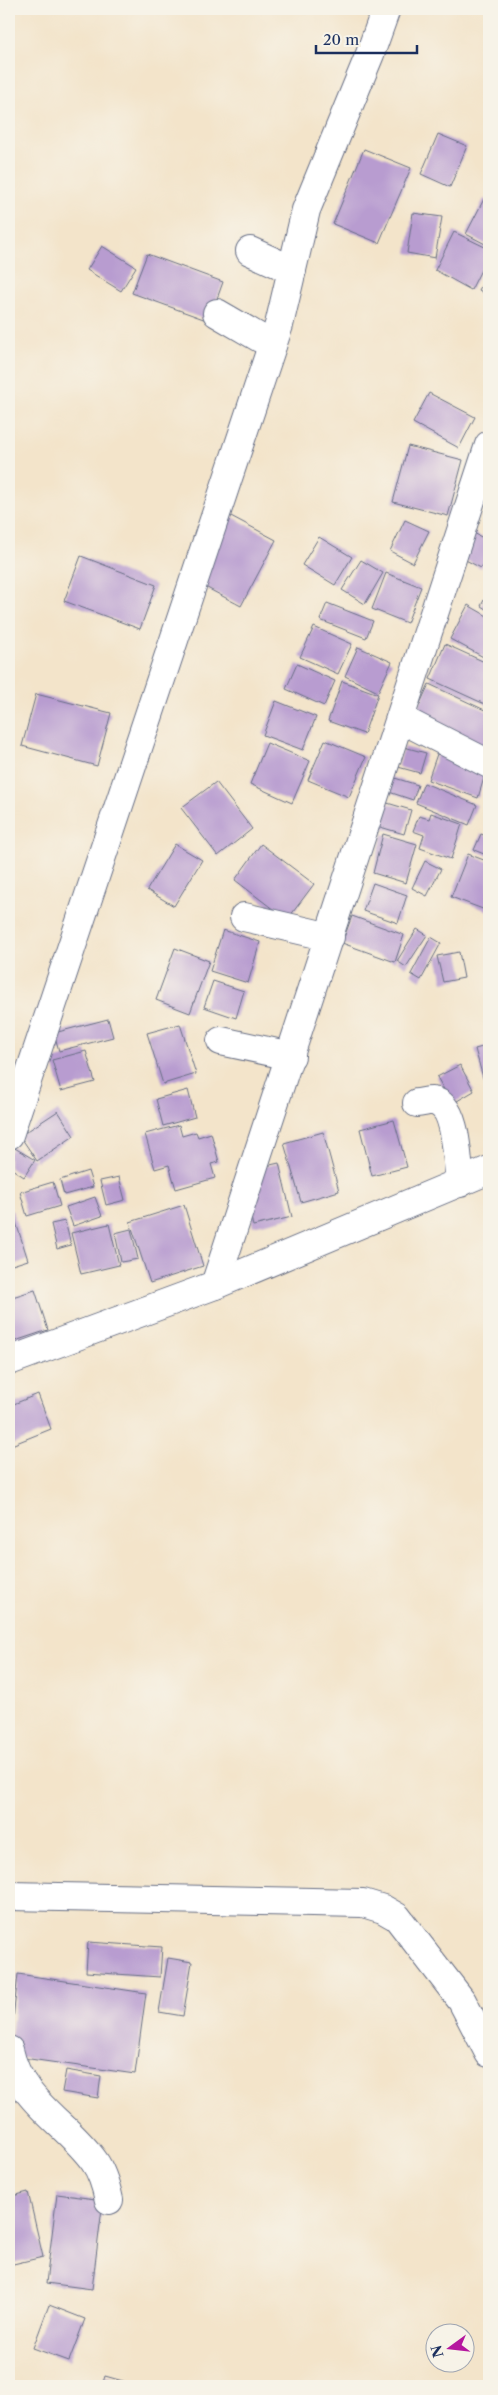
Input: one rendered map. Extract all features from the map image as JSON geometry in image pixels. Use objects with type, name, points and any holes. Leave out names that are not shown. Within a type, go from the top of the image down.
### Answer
[{"type":"street","points":[[9,1135],[15,1097],[272,346],[306,210],[370,54],[386,9]]},
{"type":"street","points":[[250,251],[292,270]]},
{"type":"street","points":[[217,314],[272,346]]},
{"type":"street","points":[[215,1285],[489,445]]},
{"type":"street","points":[[401,719],[489,764]]},
{"type":"street","points":[[244,917],[330,937]]},
{"type":"street","points":[[221,1041],[291,1056]]},
{"type":"street","points":[[418,1103],[433,1101],[444,1106],[451,1118],[460,1183]]},
{"type":"street","points":[[9,1361],[215,1285],[489,1170]]},
{"type":"street","points":[[9,1896],[363,1903],[382,1909],[397,1917],[446,1979],[462,2001],[489,2053]]},
{"type":"street","points":[[9,2050],[19,2078],[37,2104],[94,2161],[106,2184],[109,2200]]},
{"type":"building","points":[[438,134],[467,146],[450,187],[421,174]]},
{"type":"building","points":[[364,149],[411,168],[379,243],[333,224]]},
{"type":"building","points":[[484,199],[489,201],[489,246],[466,234]]},
{"type":"building","points":[[413,213],[442,217],[435,258],[407,253]]},
{"type":"building","points":[[454,232],[489,249],[489,254],[471,290],[435,270]]},
{"type":"building","points":[[102,246],[136,267],[121,291],[87,270]]},
{"type":"building","points":[[147,254],[223,282],[209,321],[132,293]]},
{"type":"building","points":[[489,272],[489,296],[479,290]]},
{"type":"building","points":[[429,393],[475,417],[459,448],[413,423]]},
{"type":"building","points":[[408,446],[463,460],[448,516],[393,502]]},
{"type":"building","points":[[229,515],[276,540],[241,606],[194,581]]},
{"type":"building","points":[[405,520],[429,531],[413,563],[390,551]]},
{"type":"building","points":[[466,529],[489,541],[489,552],[481,568],[454,554]]},
{"type":"building","points":[[319,537],[352,557],[335,585],[302,565]]},
{"type":"building","points":[[81,556],[156,585],[140,629],[64,601]]},
{"type":"building","points":[[361,560],[383,573],[365,604],[342,590]]},
{"type":"building","points":[[386,573],[421,587],[407,623],[372,609]]},
{"type":"building","points":[[489,590],[489,611],[481,606]]},
{"type":"building","points":[[327,603],[373,621],[366,638],[320,620]]},
{"type":"building","points":[[468,605],[489,617],[489,660],[450,639]]},
{"type":"building","points":[[314,627],[352,644],[338,674],[300,657]]},
{"type":"building","points":[[445,644],[489,664],[489,706],[430,679]]},
{"type":"building","points":[[358,647],[392,662],[378,692],[345,676]]},
{"type":"building","points":[[297,664],[335,681],[324,706],[286,689]]},
{"type":"building","points":[[342,681],[378,694],[364,734],[328,721]]},
{"type":"building","points":[[429,684],[489,712],[489,758],[411,723]]},
{"type":"building","points":[[36,694],[111,713],[97,766],[22,746]]},
{"type":"building","points":[[276,701],[316,717],[303,750],[263,735]]},
{"type":"building","points":[[325,740],[366,757],[349,797],[308,780]]},
{"type":"building","points":[[267,743],[310,761],[292,803],[250,784]]},
{"type":"building","points":[[404,747],[426,753],[420,773],[398,767]]},
{"type":"building","points":[[437,754],[486,771],[478,798],[428,780]]},
{"type":"building","points":[[388,776],[418,785],[413,800],[383,790]]},
{"type":"building","points":[[216,782],[252,829],[218,856],[181,808]]},
{"type":"building","points":[[424,783],[477,805],[469,825],[416,803]]},
{"type":"building","points":[[377,800],[411,810],[404,834],[370,824]]},
{"type":"building","points":[[431,813],[462,824],[451,859],[420,848],[424,835],[413,831],[419,816],[429,819]]},
{"type":"building","points":[[383,834],[417,844],[406,883],[373,873]]},
{"type":"building","points":[[481,834],[489,837],[489,856],[474,850]]},
{"type":"building","points":[[175,844],[202,860],[174,906],[147,890]]},
{"type":"building","points":[[261,844],[314,884],[287,920],[235,880]]},
{"type":"building","points":[[468,854],[489,862],[488,911],[451,897]]},
{"type":"building","points":[[425,861],[441,869],[427,896],[412,888]]},
{"type":"building","points":[[373,883],[407,895],[398,923],[363,911]]},
{"type":"building","points":[[352,916],[404,935],[395,962],[342,943]]},
{"type":"building","points":[[417,929],[427,935],[406,967],[397,961]]},
{"type":"building","points":[[223,930],[260,942],[248,983],[210,971]]},
{"type":"building","points":[[431,937],[441,943],[421,980],[411,974]]},
{"type":"building","points":[[175,948],[209,961],[190,1013],[156,1000]]},
{"type":"building","points":[[459,952],[464,978],[443,982],[437,956]]},
{"type":"building","points":[[213,981],[244,991],[236,1018],[204,1007]]},
{"type":"building","points":[[108,1019],[113,1037],[59,1051],[54,1033]]},
{"type":"building","points":[[180,1024],[196,1074],[163,1084],[147,1033]]},
{"type":"building","points":[[489,1045],[489,1099],[475,1049]]},
{"type":"building","points":[[86,1051],[95,1082],[61,1091],[52,1060]]},
{"type":"building","points":[[460,1065],[474,1091],[452,1104],[437,1077]]},
{"type":"building","points":[[188,1090],[195,1117],[163,1126],[156,1099]]},
{"type":"building","points":[[58,1111],[74,1136],[37,1161],[20,1136]]},
{"type":"building","points":[[394,1120],[407,1167],[372,1176],[360,1129]]},
{"type":"building","points":[[179,1125],[182,1136],[196,1132],[198,1137],[211,1133],[219,1162],[211,1164],[215,1178],[176,1189],[169,1165],[155,1169],[145,1134]]},
{"type":"building","points":[[323,1132],[339,1191],[301,1202],[284,1143]]},
{"type":"building","points":[[13,1147],[35,1160],[24,1177],[9,1167],[9,1154]]},
{"type":"building","points":[[279,1163],[292,1217],[253,1226],[240,1172]]},
{"type":"building","points":[[88,1171],[93,1187],[64,1195],[60,1180]]},
{"type":"building","points":[[119,1177],[125,1200],[106,1205],[100,1181]]},
{"type":"building","points":[[53,1182],[60,1206],[27,1216],[20,1192]]},
{"type":"building","points":[[95,1197],[102,1216],[73,1226],[66,1207]]},
{"type":"building","points":[[184,1205],[203,1266],[150,1283],[130,1222]]},
{"type":"building","points":[[12,1210],[28,1260],[9,1266],[9,1211]]},
{"type":"building","points":[[65,1221],[71,1245],[57,1249],[51,1224]]},
{"type":"building","points":[[109,1224],[119,1265],[81,1274],[71,1233]]},
{"type":"building","points":[[131,1229],[138,1259],[121,1262],[115,1233]]},
{"type":"building","points":[[35,1290],[48,1330],[9,1343],[9,1298]]},
{"type":"building","points":[[38,1394],[51,1429],[9,1446],[9,1406]]},
{"type":"building","points":[[88,1942],[162,1947],[160,1977],[86,1972]]},
{"type":"building","points":[[168,1958],[192,1962],[183,2016],[159,2012]]},
{"type":"building","points":[[18,1974],[146,1993],[135,2074],[9,2056]]},
{"type":"building","points":[[66,2070],[101,2076],[98,2098],[62,2092]]},
{"type":"building","points":[[28,2192],[43,2257],[9,2265],[9,2197]]},
{"type":"building","points":[[57,2194],[103,2200],[92,2289],[46,2283]]},
{"type":"building","points":[[49,2305],[85,2319],[69,2361],[33,2348]]},
{"type":"building","points":[[105,2376],[130,2383],[129,2386],[102,2386]]}]
